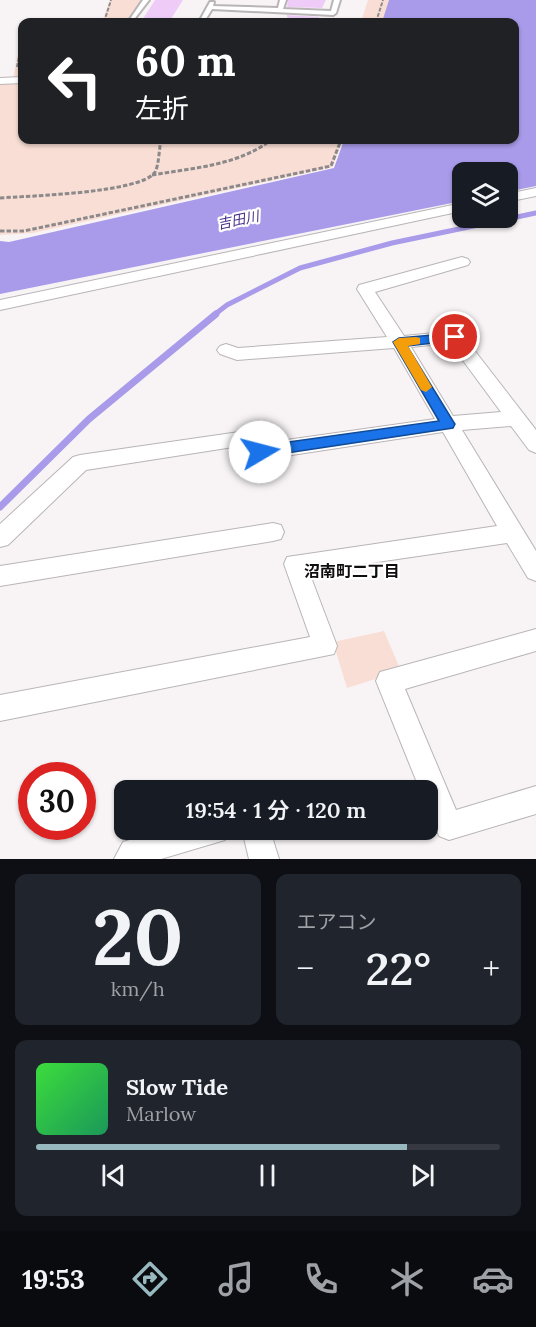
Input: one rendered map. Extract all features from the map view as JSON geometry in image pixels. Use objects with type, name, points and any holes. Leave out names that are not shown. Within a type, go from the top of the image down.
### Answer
[{"type":"street","points":[[0,81],[18,80]]},
{"type":"street","points":[[518,196],[536,192]]},
{"type":"street","points":[[0,305],[452,209]]},
{"type":"street","points":[[462,262],[365,290],[399,342],[536,571]]},
{"type":"street","points":[[226,350],[237,354],[455,337],[536,445]]},
{"type":"street","points":[[0,538],[80,463],[253,437],[260,452],[448,424],[515,418]]},
{"type":"street","points":[[0,576],[273,532]]},
{"type":"street","points":[[0,708],[325,646],[295,564],[512,533]]},
{"type":"street","points":[[536,640],[389,681],[449,826],[536,800]]},
{"type":"street","points":[[129,859],[133,852],[178,840]]},
{"type":"street","points":[[259,840],[264,859]]},
{"type":"lane","points":[[134,18],[146,0]]},
{"type":"lane","points":[[204,18],[214,0]]},
{"type":"lane","points":[[280,10],[284,0]]},
{"type":"lane","points":[[210,7],[333,13],[337,0]]},
{"type":"path","points":[[105,18],[111,0]]},
{"type":"path","points":[[377,18],[383,0]]},
{"type":"path","points":[[0,198],[100,190],[143,182],[155,172],[159,144]]},
{"type":"path","points":[[152,175],[239,157],[266,144]]},
{"type":"path","points":[[0,231],[24,231],[331,166],[339,144]]},
{"type":"shaded area","points":[[110,0],[141,0],[130,18],[103,18]]},
{"type":"shaded area","points":[[368,0],[390,0],[385,18],[362,18]]},
{"type":"shaded area","points":[[18,54],[18,144],[341,144],[333,167],[33,233],[0,235],[0,79],[13,78]]},
{"type":"shaded area","points":[[384,631],[401,671],[347,688],[333,642]]},
{"type":"water","name":"吉田川","points":[[389,0],[536,0],[536,186],[518,190],[518,162],[452,162],[452,203],[0,294],[0,241],[9,242],[334,168],[343,144],[519,144],[519,18],[383,18]]},
{"type":"building","points":[[155,0],[183,0],[172,18],[144,18]]},
{"type":"building","points":[[288,0],[326,0],[322,8],[287,7]]},
{"type":"building","points":[[287,15],[319,17],[318,18],[287,18]]},
{"type":"waterway","points":[[214,315],[227,305],[300,268],[392,243],[536,213]]},
{"type":"waterway","points":[[0,507],[89,419],[216,314]]},
{"type":"slow traffic","points":[[416,341],[399,342],[426,387]]},
{"type":"district","name":"沼南町二丁目","points":[[352,571]]},
{"type":"route","points":[[260,452],[448,424],[399,342],[455,337]]}]
